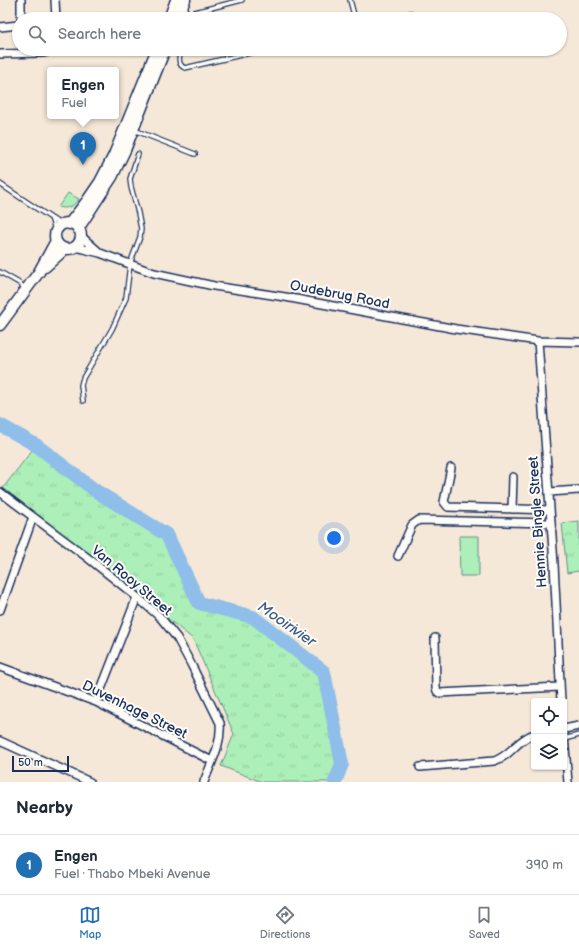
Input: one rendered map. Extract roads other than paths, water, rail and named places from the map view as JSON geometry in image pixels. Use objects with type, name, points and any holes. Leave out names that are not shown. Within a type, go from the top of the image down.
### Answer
[{"type":"main road","points":[[172,12],[176,0]]},
{"type":"main road","points":[[180,12],[185,0]]},
{"type":"main road","points":[[0,325],[39,272],[61,230],[88,201],[100,182],[114,155],[154,56]]},
{"type":"main road","points":[[39,272],[79,242],[80,233],[112,177],[134,130],[163,56]]},
{"type":"main road","points":[[61,230],[74,225],[80,233]]},
{"type":"main road","points":[[61,230],[60,246],[70,248]]},
{"type":"street","points":[[21,0],[21,12]]},
{"type":"street","points":[[55,0],[56,12]]},
{"type":"street","points":[[0,27],[12,26]]},
{"type":"street","points":[[0,54],[12,54]]},
{"type":"street","name":"Oudebrug Road","points":[[80,233],[100,252]]},
{"type":"street","name":"Oudebrug Road","points":[[70,248],[100,252],[154,273],[214,286],[285,297],[456,329],[538,341],[579,342]]},
{"type":"street","name":"Hennie Bingle Street","points":[[538,341],[551,523],[561,698]]},
{"type":"street","points":[[451,468],[444,502],[448,507],[550,510]]},
{"type":"street","points":[[512,509],[513,477]]},
{"type":"street","points":[[549,492],[579,490]]},
{"type":"street","name":"Van Rooy Street","points":[[0,492],[137,597],[160,617],[177,638],[220,723],[221,733],[219,743],[204,782]]},
{"type":"street","points":[[0,610],[33,517]]},
{"type":"street","points":[[398,556],[412,525],[419,520],[551,523]]},
{"type":"street","points":[[96,702],[137,597]]},
{"type":"street","points":[[435,638],[436,688],[439,693],[560,687]]},
{"type":"street","name":"Duvenhage Street","points":[[0,667],[96,702],[212,761]]},
{"type":"street","points":[[567,728],[579,726]]},
{"type":"street","points":[[420,767],[494,761],[503,757],[526,736],[531,735]]},
{"type":"street","points":[[0,741],[90,782]]},
{"type":"street","points":[[567,770],[568,782]]},
{"type":"lane","points":[[195,12],[220,7],[242,0]]},
{"type":"lane","points":[[350,0],[353,12]]},
{"type":"lane","points":[[181,56],[180,64],[185,68],[237,56]]},
{"type":"lane","points":[[134,130],[195,154]]},
{"type":"lane","points":[[83,401],[81,385],[83,378],[112,329],[126,298],[130,264],[140,237],[141,224],[130,179],[138,154]]},
{"type":"lane","points":[[0,184],[51,218],[61,230]]},
{"type":"lane","points":[[51,218],[61,230]]},
{"type":"lane","points":[[0,272],[19,283],[27,290]]},
{"type":"lane","points":[[567,738],[579,735]]},
{"type":"waterway","name":"Mooirivier","points":[[0,425],[36,445],[96,491],[167,535],[199,603],[253,617],[324,672],[342,764],[335,782]]},
{"type":"place","name":"Engen","points":[[83,165]]}]
